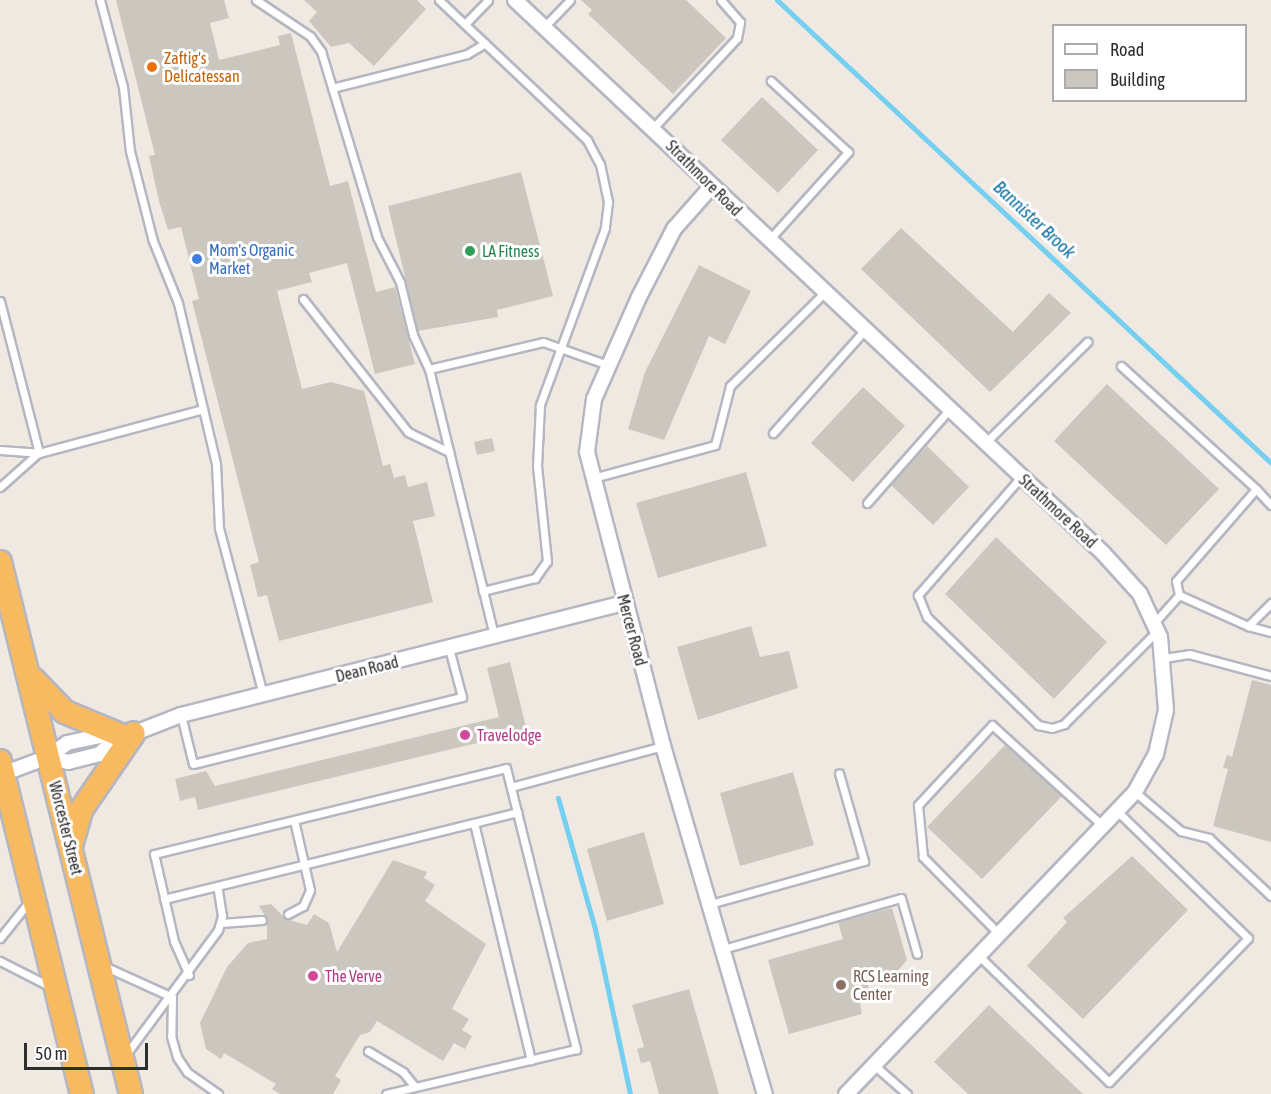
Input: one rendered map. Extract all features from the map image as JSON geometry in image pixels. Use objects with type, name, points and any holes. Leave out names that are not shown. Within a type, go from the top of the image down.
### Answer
[{"type":"highway","name":"Worcester Street","points":[[0,562],[131,1094]]},
{"type":"highway","points":[[25,663],[59,708],[124,737],[81,810],[71,850]]},
{"type":"highway","points":[[1,769],[82,1094]]},
{"type":"highway","points":[[0,837],[23,856]]},
{"type":"street","name":"Strathmore Road","points":[[516,0],[653,128],[768,241],[1122,573],[1156,627],[1168,686],[1162,732],[1135,792],[1104,827],[846,1094]]},
{"type":"street","name":"Mercer Road","points":[[712,186],[670,237],[608,365],[590,417],[591,479],[663,746],[765,1094]]},
{"type":"street","name":"Dean Road","points":[[1,769],[48,757],[67,743],[105,735],[124,737],[181,715],[624,603]]},
{"type":"lane","points":[[100,0],[123,87],[134,166],[156,251],[178,303],[203,409],[217,473],[219,528],[262,695]]},
{"type":"lane","points":[[256,0],[317,43],[359,179],[429,369],[494,636]]},
{"type":"lane","points":[[439,0],[586,140],[605,182],[605,228],[558,346],[542,393],[536,442],[547,561],[535,578],[483,591]]},
{"type":"lane","points":[[465,24],[488,0]]},
{"type":"lane","points":[[544,27],[570,0]]},
{"type":"lane","points":[[653,128],[737,38],[740,22],[721,0]]},
{"type":"lane","points":[[332,88],[467,54],[485,43]]},
{"type":"lane","points":[[768,241],[848,152],[771,81]]},
{"type":"lane","points":[[591,479],[715,445],[730,386],[824,293]]},
{"type":"lane","points":[[303,299],[408,432],[449,452]]},
{"type":"lane","points":[[0,301],[39,453]]},
{"type":"lane","points":[[773,433],[864,331]]},
{"type":"lane","points":[[429,369],[539,342],[558,346],[608,365]]},
{"type":"lane","points":[[985,443],[1087,342]]},
{"type":"lane","points":[[1121,366],[1271,505]]},
{"type":"lane","points":[[0,450],[39,453],[203,409]]},
{"type":"lane","points":[[867,503],[949,410]]},
{"type":"lane","points":[[0,488],[39,453]]},
{"type":"lane","points":[[1021,477],[918,595],[927,617],[1038,725],[1052,728],[1064,724],[1156,627],[1179,595],[1176,580],[1256,489]]},
{"type":"lane","points":[[1179,595],[1248,626],[1271,632]]},
{"type":"lane","points":[[1248,626],[1271,603]]},
{"type":"lane","points":[[181,715],[193,764],[462,697],[449,648]]},
{"type":"lane","points":[[1164,658],[1189,654],[1271,676]]},
{"type":"lane","points":[[1000,935],[923,857],[918,805],[992,725],[1104,827]]},
{"type":"lane","points":[[511,787],[663,746]]},
{"type":"lane","points":[[189,975],[165,899],[154,854],[506,768],[576,1049],[386,1094]]},
{"type":"lane","points":[[710,904],[864,861],[839,774]]},
{"type":"lane","points":[[1135,792],[1181,831],[1209,838],[1271,896]]},
{"type":"lane","points":[[165,899],[517,812]]},
{"type":"lane","points":[[979,956],[1109,1082],[1248,938],[1118,812]]},
{"type":"lane","points":[[288,914],[309,897],[305,865],[294,820]]},
{"type":"lane","points":[[474,823],[531,1060]]},
{"type":"lane","points":[[123,1061],[189,975],[221,923],[217,886]]},
{"type":"lane","points":[[0,938],[33,896]]},
{"type":"lane","points":[[723,949],[901,898],[917,954]]},
{"type":"lane","points":[[221,923],[262,920]]},
{"type":"lane","points":[[98,959],[119,977],[172,997]]},
{"type":"lane","points":[[0,961],[57,990]]},
{"type":"lane","points":[[172,997],[171,1036],[177,1057],[187,1072],[218,1094]]},
{"type":"lane","points":[[369,1051],[403,1072],[416,1087]]},
{"type":"lane","points":[[874,1065],[907,1094]]},
{"type":"building","points":[[116,0],[224,0],[229,18],[210,23],[219,60],[280,45],[278,36],[291,33],[330,186],[348,181],[376,292],[395,287],[415,364],[375,374],[347,263],[309,273],[312,282],[277,291],[302,389],[331,382],[364,391],[383,466],[390,464],[394,478],[405,475],[408,487],[427,482],[435,516],[413,521],[433,602],[279,641],[267,595],[258,597],[250,565],[259,562],[192,301],[199,299],[181,227],[168,230],[159,201],[149,156],[155,155]]},
{"type":"building","points":[[304,0],[417,0],[426,9],[374,66],[349,43],[331,47],[309,21],[317,12]]},
{"type":"building","points":[[581,0],[686,0],[726,38],[673,94],[588,14],[592,10]]},
{"type":"building","points":[[762,97],[818,150],[778,193],[721,140]]},
{"type":"building","name":"LA Fitness","points":[[521,172],[553,296],[497,310],[498,317],[418,331],[388,206]]},
{"type":"building","points":[[901,228],[1013,332],[1049,293],[1071,313],[990,392],[861,269]]},
{"type":"building","points":[[699,265],[751,291],[725,344],[709,336],[664,440],[628,429],[645,372]]},
{"type":"building","points":[[1107,384],[1219,489],[1166,545],[1054,441]]},
{"type":"building","points":[[863,387],[905,426],[853,482],[811,443]]},
{"type":"building","points":[[492,438],[495,451],[477,455],[474,442]]},
{"type":"building","points":[[927,446],[969,487],[933,525],[891,485]]},
{"type":"building","points":[[746,472],[767,546],[658,578],[636,503]]},
{"type":"building","points":[[996,537],[1107,642],[1054,699],[945,594]]},
{"type":"building","points":[[751,626],[760,657],[789,651],[798,688],[698,720],[677,647]]},
{"type":"building","name":"Travelodge","points":[[510,662],[527,731],[198,810],[195,797],[180,801],[175,779],[206,771],[215,786],[499,717],[487,668]]},
{"type":"building","points":[[1252,680],[1271,685],[1271,842],[1213,826],[1228,769],[1223,768],[1227,755],[1232,757]]},
{"type":"building","points":[[1005,745],[1062,796],[982,879],[927,827]]},
{"type":"building","points":[[793,772],[814,845],[740,866],[720,793]]},
{"type":"building","points":[[644,832],[664,904],[607,921],[587,849]]},
{"type":"building","points":[[1132,856],[1188,910],[1083,1019],[1027,966],[1067,922],[1063,918]]},
{"type":"building","name":"The Verve","points":[[393,860],[427,872],[424,878],[435,885],[425,901],[486,944],[452,1009],[469,1019],[462,1030],[472,1036],[465,1049],[454,1043],[443,1061],[377,1021],[370,1032],[360,1035],[335,1076],[341,1080],[333,1094],[280,1094],[272,1089],[276,1084],[224,1053],[221,1059],[206,1049],[200,1023],[227,967],[248,943],[267,939],[267,919],[259,906],[271,904],[286,919],[307,925],[314,914],[329,923],[337,952]]},
{"type":"building","points":[[892,908],[907,960],[890,980],[868,984],[870,995],[859,998],[862,1014],[789,1034],[768,960],[843,939],[838,922]]},
{"type":"building","points":[[689,989],[719,1094],[659,1094],[650,1061],[641,1063],[637,1049],[644,1047],[632,1005]]},
{"type":"building","points":[[989,1005],[1083,1094],[968,1094],[934,1062]]},
{"type":"waterway","name":"Bannister Brook","points":[[777,0],[1271,463]]},
{"type":"waterway","points":[[558,798],[595,929],[630,1094]]},
{"type":"place","name":"Zaftig's Delicatessan","points":[[152,67]]},
{"type":"place","name":"LA Fitness","points":[[470,251]]},
{"type":"place","name":"Mom's Organic Market","points":[[197,259]]},
{"type":"place","name":"Travelodge","points":[[465,735]]},
{"type":"place","name":"The Verve","points":[[313,976]]},
{"type":"place","name":"RCS Learning Center","points":[[841,985]]}]
